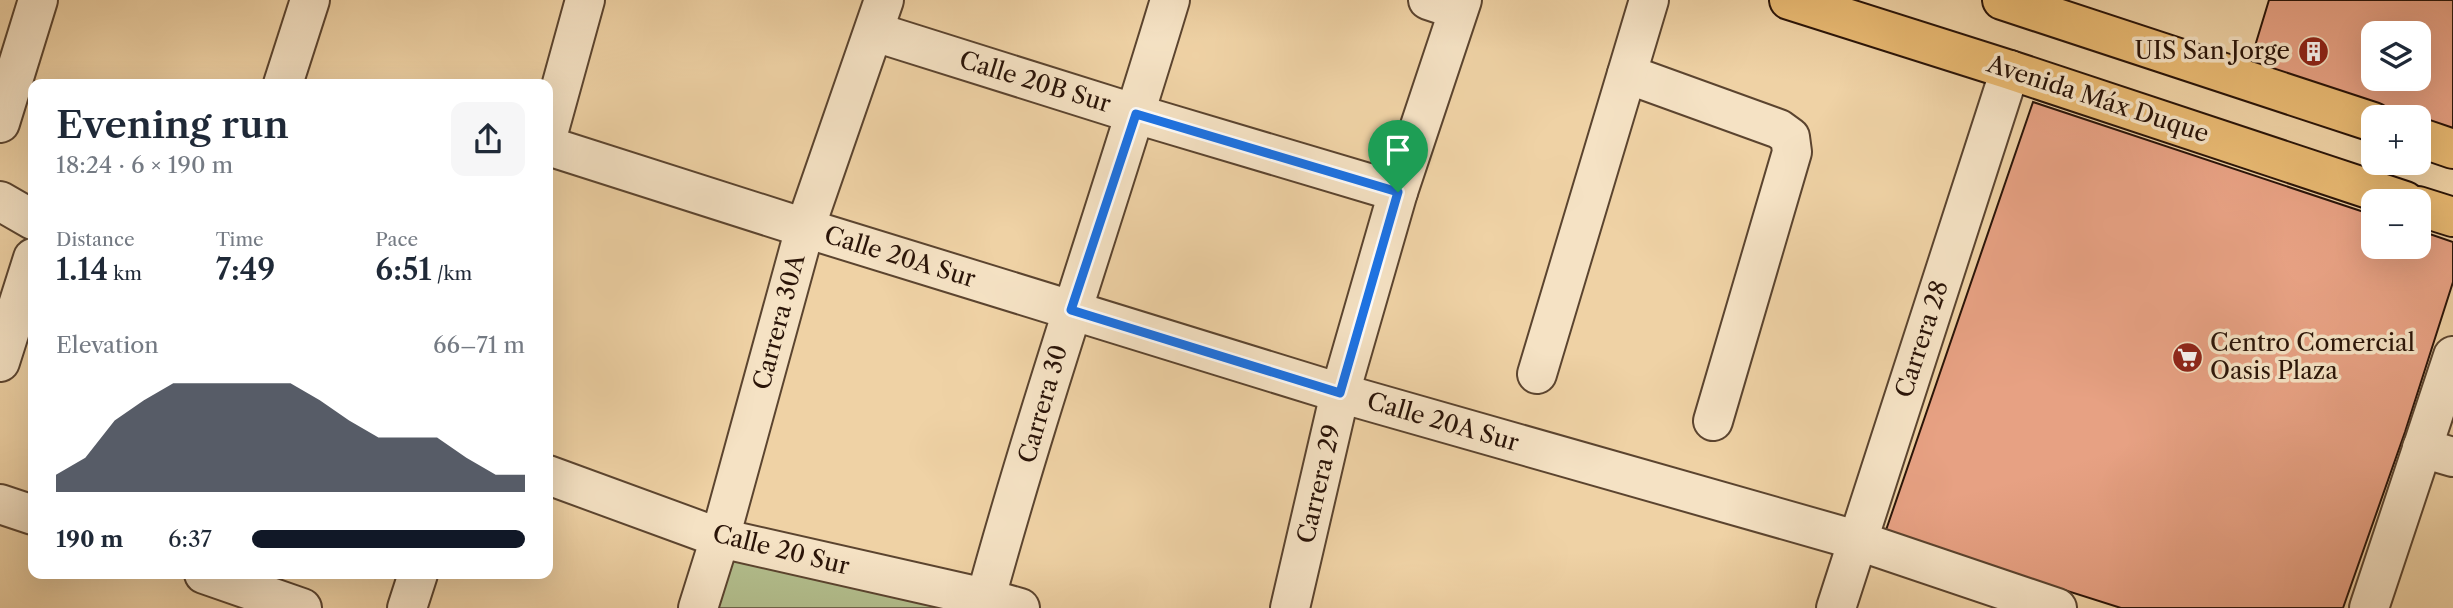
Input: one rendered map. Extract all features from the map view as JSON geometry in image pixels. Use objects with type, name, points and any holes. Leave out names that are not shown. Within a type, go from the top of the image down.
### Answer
[{"type":"main road","name":"Avenida Máx Duque","points":[[1789,0],[2369,189]]},
{"type":"main road","points":[[2024,3],[2361,118]]},
{"type":"main road","points":[[2431,141],[2453,149]]},
{"type":"main road","points":[[2431,210],[2453,217]]},
{"type":"street","points":[[0,123],[38,0]]},
{"type":"street","points":[[285,79],[310,0]]},
{"type":"street","points":[[553,116],[585,0]]},
{"type":"street","name":"Carrera 30","points":[[996,605],[1071,310],[1136,114],[1170,0]]},
{"type":"street","points":[[1537,374],[1649,0]]},
{"type":"street","name":"Carrera 29","points":[[1290,608],[1340,393],[1449,3]]},
{"type":"street","name":"Calle 20B Sur","points":[[879,16],[1136,114],[1398,192]]},
{"type":"street","name":"Carrera 30A","points":[[698,608],[720,538],[804,228],[879,16]]},
{"type":"street","name":"Carrera 28","points":[[1836,608],[2010,70]]},
{"type":"street","points":[[1627,74],[1779,129],[1790,137],[1792,152],[1713,421]]},
{"type":"street","name":"Calle 20A Sur","points":[[553,148],[1340,393],[1856,540],[2057,608]]},
{"type":"street","points":[[0,201],[28,217]]},
{"type":"street","points":[[0,362],[28,274]]},
{"type":"street","points":[[2369,608],[2438,453],[2453,356]]},
{"type":"street","name":"Calle 20 Sur","points":[[553,477],[720,538],[996,605]]},
{"type":"street","points":[[0,504],[28,513]]},
{"type":"street","points":[[218,579],[302,608]]},
{"type":"street","points":[[407,608],[416,579]]},
{"type":"green space","points":[[723,548],[976,608],[704,608]]},
{"type":"building","name":"UIS San Jorge","points":[[2269,0],[2453,0],[2453,135],[2431,128],[2431,105],[2361,105],[2248,69]]},
{"type":"building","name":"Centro Comercial Oasis Plaza","points":[[2033,102],[2361,211],[2361,259],[2431,259],[2431,234],[2453,242],[2453,282],[2405,432],[2343,608],[2121,608],[1885,533]]},
{"type":"place","name":"UIS San Jorge","points":[[2313,51]]},
{"type":"place","name":"Centro Comercial Oasis Plaza","points":[[2187,357]]},
{"type":"route","points":[[1136,114],[1398,192],[1340,393],[1071,310],[1136,114]]}]
